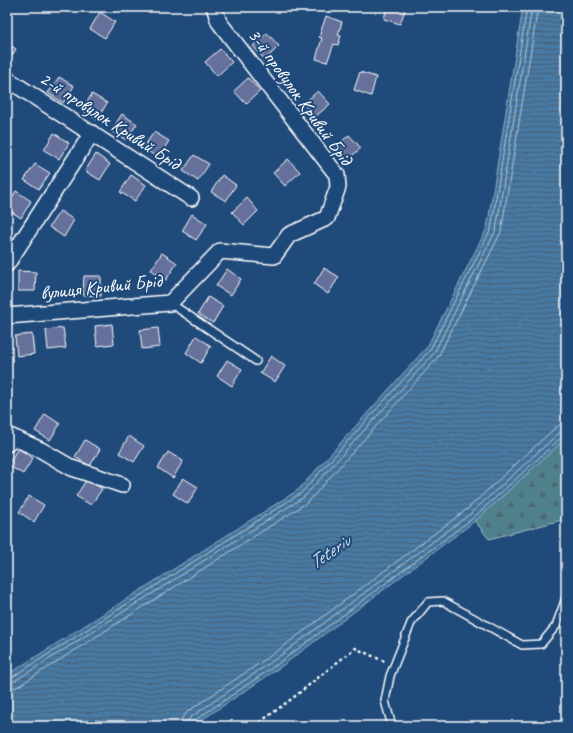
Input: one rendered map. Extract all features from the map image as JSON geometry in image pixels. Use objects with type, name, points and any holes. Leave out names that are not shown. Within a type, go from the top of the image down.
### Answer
[{"type":"street","name":"3-й провулок Кривий Брід","points":[[214,7],[219,22],[337,175],[338,187],[327,218],[289,235],[274,256]]},
{"type":"street","name":"2-й провулок Кривий Брід","points":[[7,79],[191,198]]},
{"type":"street","points":[[7,264],[92,133]]},
{"type":"street","name":"вулиця Кривий Брід","points":[[7,316],[170,303],[220,252],[274,256]]},
{"type":"street","points":[[7,444],[12,437],[41,450],[72,468],[122,485]]},
{"type":"lane","points":[[170,303],[256,361]]},
{"type":"lane","points":[[392,726],[385,701],[390,676],[411,623],[428,602],[443,602],[522,646],[541,644],[556,626],[566,598]]},
{"type":"path","points":[[255,726],[355,648],[394,666]]},
{"type":"green space","points":[[566,438],[566,519],[489,539],[475,521]]},
{"type":"water","name":"Teteriv","points":[[523,7],[566,7],[566,438],[475,521],[282,666],[193,726],[7,726],[7,675],[298,490],[427,347],[487,228]]},
{"type":"building","points":[[387,7],[406,7],[400,24],[384,19]]},
{"type":"building","points":[[100,12],[115,22],[105,38],[90,29]]},
{"type":"building","points":[[326,16],[342,22],[338,35],[341,36],[338,45],[334,44],[327,62],[316,59],[322,38],[319,37]]},
{"type":"building","points":[[267,33],[279,46],[265,60],[253,46]]},
{"type":"building","points":[[7,43],[16,49],[7,64]]},
{"type":"building","points":[[220,49],[232,62],[217,76],[205,62]]},
{"type":"building","points":[[360,72],[376,77],[371,96],[354,90]]},
{"type":"building","points":[[59,77],[74,86],[63,103],[48,93]]},
{"type":"building","points":[[248,78],[260,91],[246,104],[234,91]]},
{"type":"building","points":[[318,91],[330,104],[315,117],[303,104]]},
{"type":"building","points":[[92,94],[107,103],[97,120],[82,110]]},
{"type":"building","points":[[122,114],[137,124],[126,140],[111,131]]},
{"type":"building","points":[[154,132],[169,141],[158,158],[143,148]]},
{"type":"building","points":[[54,133],[69,143],[59,159],[44,150]]},
{"type":"building","points":[[349,135],[361,148],[346,161],[334,148]]},
{"type":"building","points":[[96,154],[110,164],[100,180],[85,171]]},
{"type":"building","points":[[194,155],[209,164],[198,181],[183,171]]},
{"type":"building","points":[[288,159],[300,172],[285,186],[273,173]]},
{"type":"building","points":[[35,164],[50,173],[39,189],[24,180]]},
{"type":"building","points":[[131,175],[146,185],[135,201],[120,192]]},
{"type":"building","points":[[222,175],[236,185],[226,201],[211,192]]},
{"type":"building","points":[[16,191],[31,201],[21,218],[7,209],[7,206]]},
{"type":"building","points":[[247,198],[258,211],[244,225],[232,212]]},
{"type":"building","points":[[60,211],[74,220],[64,237],[49,227]]},
{"type":"building","points":[[192,214],[207,224],[196,240],[182,231]]},
{"type":"building","points":[[162,253],[177,263],[166,280],[151,270]]},
{"type":"building","points":[[324,268],[339,277],[328,294],[314,284]]},
{"type":"building","points":[[227,269],[241,279],[231,295],[216,286]]},
{"type":"building","points":[[18,271],[36,272],[35,291],[18,291]]},
{"type":"building","points":[[84,276],[101,276],[101,296],[83,295]]},
{"type":"building","points":[[208,297],[223,306],[213,323],[198,314]]},
{"type":"building","points":[[112,324],[114,344],[97,346],[95,326]]},
{"type":"building","points":[[63,328],[66,348],[48,350],[46,330]]},
{"type":"building","points":[[158,328],[160,347],[142,349],[140,330]]},
{"type":"building","points":[[32,334],[34,354],[17,356],[15,336]]},
{"type":"building","points":[[196,336],[211,346],[201,363],[186,353]]},
{"type":"building","points":[[271,356],[285,366],[275,382],[260,373]]},
{"type":"building","points":[[227,360],[242,369],[232,386],[217,376]]},
{"type":"building","points":[[45,414],[60,424],[50,440],[35,431]]},
{"type":"building","points":[[129,436],[144,446],[134,462],[119,453]]},
{"type":"building","points":[[85,440],[100,449],[90,466],[75,457]]},
{"type":"building","points":[[18,448],[33,458],[23,474],[8,465]]},
{"type":"building","points":[[168,452],[183,461],[173,478],[158,468]]},
{"type":"building","points":[[183,478],[198,487],[188,504],[173,494]]},
{"type":"building","points":[[87,479],[102,489],[91,505],[76,496]]},
{"type":"building","points":[[29,496],[44,505],[34,522],[19,512]]}]
